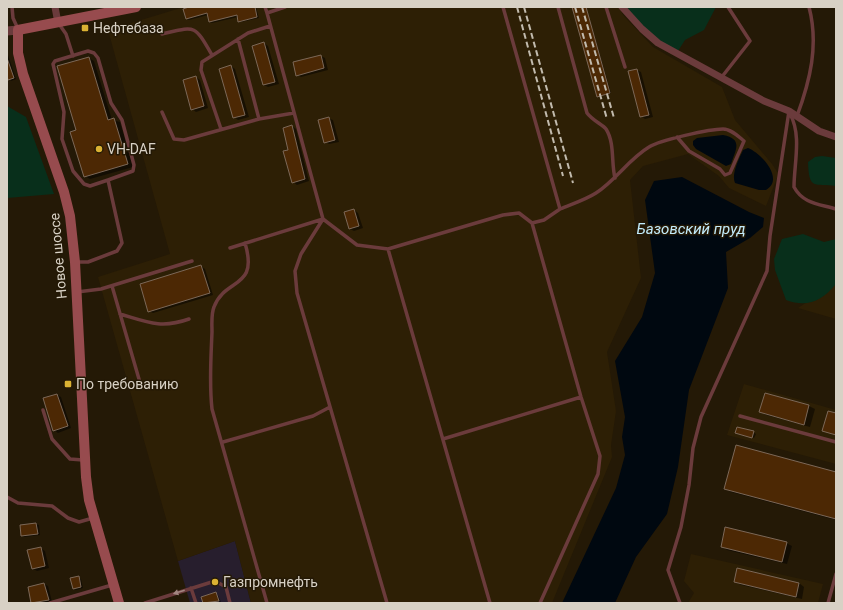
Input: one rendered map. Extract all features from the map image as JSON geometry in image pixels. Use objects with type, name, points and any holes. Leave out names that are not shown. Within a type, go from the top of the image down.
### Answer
[{"type":"main road","points":[[18,30],[136,7]]},
{"type":"main road","name":"Новое шоссе","points":[[18,30],[18,52],[23,74],[70,216],[75,262],[84,460],[89,500],[119,603]]},
{"type":"street","points":[[55,7],[58,23]]},
{"type":"street","points":[[622,7],[642,29],[658,43],[764,101],[789,111],[819,131],[836,137]]},
{"type":"street","points":[[7,31],[18,30]]},
{"type":"lane","points":[[12,7],[13,18],[18,30]]},
{"type":"lane","points":[[265,7],[323,219],[357,245],[388,249],[503,215],[519,213],[532,224],[581,397],[600,456],[598,474],[540,603]]},
{"type":"lane","points":[[267,13],[285,7]]},
{"type":"lane","points":[[503,7],[560,209]]},
{"type":"lane","points":[[558,7],[587,113],[593,121],[606,129],[612,147],[612,165],[615,178]]},
{"type":"lane","points":[[606,7],[624,67]]},
{"type":"lane","points":[[721,78],[750,41],[728,7]]},
{"type":"lane","points":[[797,116],[807,88],[814,50],[809,7]]},
{"type":"lane","points":[[58,23],[66,34],[72,56]]},
{"type":"lane","points":[[221,129],[201,70],[202,62],[248,33],[270,26]]},
{"type":"lane","points":[[162,34],[189,28],[198,32],[212,55]]},
{"type":"lane","points":[[238,39],[259,119]]},
{"type":"lane","points":[[88,51],[94,53],[98,58],[111,103],[122,120],[134,165],[133,172],[108,180],[90,186],[84,184],[77,178],[73,171],[62,139],[64,112],[53,64],[55,61],[88,51]]},
{"type":"lane","points":[[789,111],[796,123],[797,134],[794,187],[797,194],[811,203],[836,209]]},
{"type":"lane","points":[[680,603],[668,570],[681,527],[689,485],[693,448],[701,417],[767,271],[770,236],[789,111]]},
{"type":"lane","points":[[162,112],[174,139],[184,140],[259,119],[294,113]]},
{"type":"lane","points":[[532,224],[544,220],[560,209],[596,193],[650,146],[666,139],[724,129],[735,133],[744,141],[730,173],[725,174],[720,169],[689,151],[677,138]]},
{"type":"lane","points":[[75,262],[88,262],[117,251],[122,243],[108,180]]},
{"type":"lane","points":[[230,248],[323,219]]},
{"type":"lane","points":[[323,219],[301,254],[295,271],[297,293],[387,603]]},
{"type":"lane","points":[[245,243],[250,258],[245,276],[232,288],[221,294],[213,308],[210,389],[212,408],[223,442],[267,603]]},
{"type":"lane","points":[[388,249],[490,603]]},
{"type":"lane","points":[[76,292],[112,286],[192,261]]},
{"type":"lane","points":[[112,286],[141,386]]},
{"type":"lane","points":[[120,314],[158,325],[178,323],[189,319]]},
{"type":"lane","points":[[443,439],[581,397]]},
{"type":"lane","points":[[223,442],[313,416],[330,408]]},
{"type":"lane","points":[[42,410],[52,439],[70,459],[84,460]]},
{"type":"lane","points":[[740,416],[836,442]]},
{"type":"lane","points":[[7,497],[18,503],[52,506],[68,518],[79,522],[94,518]]},
{"type":"lane","points":[[828,603],[836,574]]},
{"type":"lane","points":[[145,603],[215,581],[226,587],[230,603]]},
{"type":"lane","points":[[191,588],[196,603]]},
{"type":"lane","points":[[50,603],[114,589],[122,603]]},
{"type":"shaded area","points":[[184,7],[619,7],[623,15],[653,47],[722,87],[735,120],[778,173],[766,206],[729,188],[719,176],[688,154],[643,166],[630,180],[641,278],[607,352],[616,411],[611,445],[612,457],[552,603],[251,603],[235,541],[178,561],[98,277],[170,254],[108,30]]},
{"type":"shaded area","points":[[836,283],[836,319],[798,308]]},
{"type":"shaded area","points":[[744,384],[836,410],[836,464],[727,435]]},
{"type":"shaded area","name":"Газпромнефть","points":[[235,541],[251,603],[190,603],[178,561]]},
{"type":"shaded area","points":[[691,554],[823,584],[818,603],[688,603],[694,593],[684,581]]},
{"type":"green space","points":[[624,7],[716,7],[704,30],[685,40],[678,51],[656,39]]},
{"type":"green space","points":[[7,106],[26,117],[54,194],[7,198]]},
{"type":"green space","points":[[822,156],[836,158],[836,186],[818,185],[811,182],[808,162],[815,157]]},
{"type":"green space","points":[[803,234],[824,242],[836,239],[836,284],[820,299],[807,303],[786,300],[775,270],[774,259],[782,239]]},
{"type":"water","points":[[723,135],[733,139],[736,142],[735,154],[731,164],[726,166],[696,149],[693,145],[693,141],[697,138]]},
{"type":"water","points":[[748,148],[759,155],[772,173],[773,180],[771,185],[766,190],[759,190],[735,183],[734,175],[738,162],[743,150]]},
{"type":"water","name":"Базовский пруд","points":[[682,177],[749,212],[764,218],[763,227],[750,238],[726,252],[728,288],[689,390],[678,467],[667,514],[636,557],[615,603],[562,603],[616,488],[625,455],[622,437],[625,417],[615,361],[642,317],[655,273],[645,200],[654,181]]},
{"type":"building","points":[[189,7],[255,7],[257,17],[238,22],[237,15],[209,22],[207,13],[186,19],[183,9]]},
{"type":"building","points":[[572,7],[586,7],[610,93],[597,97]]},
{"type":"building","points":[[264,42],[275,82],[263,85],[252,46]]},
{"type":"building","points":[[321,55],[324,68],[296,76],[293,62]]},
{"type":"building","points":[[89,57],[108,120],[114,118],[128,164],[84,177],[70,132],[76,130],[57,66]]},
{"type":"building","points":[[7,58],[14,78],[8,80],[7,76]]},
{"type":"building","points":[[231,65],[245,115],[233,118],[219,69]]},
{"type":"building","points":[[637,69],[649,115],[640,117],[628,71]]},
{"type":"building","points":[[196,76],[204,106],[191,110],[183,80]]},
{"type":"building","points":[[329,117],[335,140],[324,143],[318,120]]},
{"type":"building","points":[[292,125],[305,179],[292,183],[283,151],[288,150],[283,128]]},
{"type":"building","points":[[354,209],[359,226],[349,229],[344,212]]},
{"type":"building","points":[[201,265],[210,293],[148,312],[140,284]]},
{"type":"building","points":[[765,393],[809,405],[804,425],[759,412]]},
{"type":"building","points":[[57,394],[68,426],[53,431],[43,398]]},
{"type":"building","points":[[828,411],[836,413],[836,435],[822,431]]},
{"type":"building","points":[[737,427],[754,431],[752,438],[735,433]]},
{"type":"building","points":[[736,445],[836,472],[836,519],[724,489]]},
{"type":"building","points":[[36,523],[38,534],[21,536],[20,525]]},
{"type":"building","points":[[725,527],[787,542],[782,562],[721,547]]},
{"type":"building","points":[[41,547],[45,566],[32,569],[27,550]]},
{"type":"building","points":[[737,568],[799,583],[796,597],[734,582]]},
{"type":"building","points":[[79,576],[81,587],[73,589],[70,578]]},
{"type":"building","points":[[44,583],[49,600],[31,603],[28,587]]},
{"type":"building","points":[[216,592],[219,601],[203,603],[201,597]]},
{"type":"railway","points":[[517,7],[563,176]]},
{"type":"railway","points":[[524,7],[573,183]]},
{"type":"railway","points":[[575,7],[607,119]]},
{"type":"railway","points":[[582,7],[614,118]]},
{"type":"place","name":"Нефтебаза","points":[[85,28]]},
{"type":"place","name":"VH-DAF","points":[[99,149]]},
{"type":"place","name":"По требованию","points":[[68,384]]},
{"type":"place","name":"Газпромнефть","points":[[215,582]]}]
